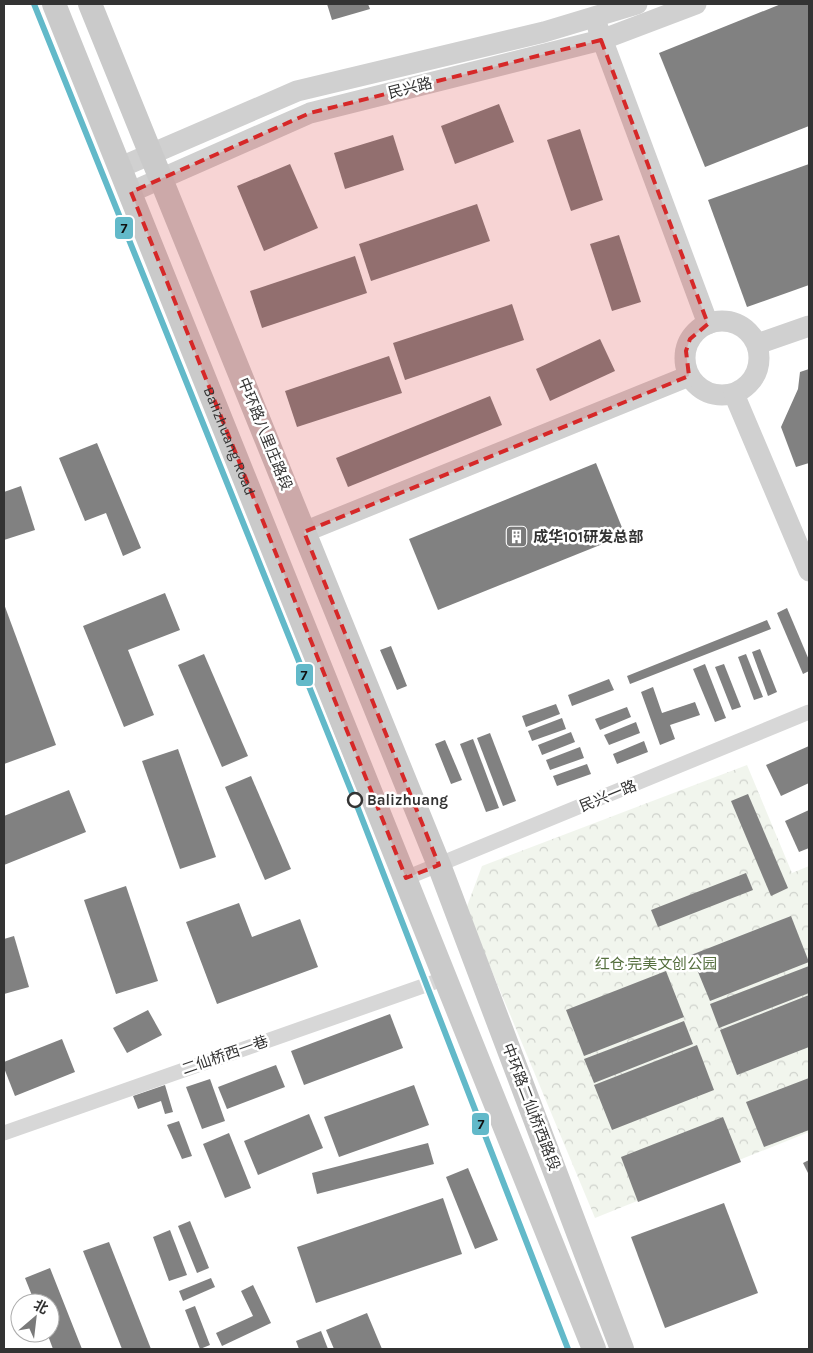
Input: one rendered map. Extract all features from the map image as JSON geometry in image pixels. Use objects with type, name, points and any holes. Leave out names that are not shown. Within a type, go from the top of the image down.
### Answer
[{"type":"main road","name":"Balizhuang Road","points":[[54,4],[406,878]]},
{"type":"main road","name":"中环路八里庄路段","points":[[90,4],[439,865]]},
{"type":"main road","name":"中环路二仙桥西路段","points":[[439,865],[622,1349]]},
{"type":"main road","name":"中环路二仙桥西路段","points":[[406,878],[594,1349]]},
{"type":"street","name":"民兴路","points":[[121,167],[297,91],[544,32],[592,10],[637,4]]},
{"type":"street","name":"民兴路","points":[[131,192],[310,112],[602,40],[696,4]]},
{"type":"street","points":[[592,10],[708,324]]},
{"type":"street","points":[[731,322],[751,334],[757,344],[759,356],[754,378],[745,388],[734,394],[708,393],[697,386],[689,376],[685,364],[686,351],[690,339],[708,324],[731,322]]},
{"type":"street","points":[[757,344],[809,326]]},
{"type":"street","points":[[304,532],[689,376]]},
{"type":"street","points":[[734,394],[809,571]]},
{"type":"street","name":"民兴一路","points":[[406,878],[809,712]]},
{"type":"street","name":"二仙桥西一巷","points":[[4,1133],[446,978]]},
{"type":"highlighted area","points":[[601,40],[708,324],[690,339],[686,351],[689,376],[304,532],[439,865],[406,878],[131,192],[310,113]]},
{"type":"green space","name":"红仓·完美文创公园","points":[[747,765],[792,873],[809,866],[809,1132],[595,1218],[466,909],[482,866]]},
{"type":"building","points":[[327,4],[368,4],[370,9],[332,20]]},
{"type":"building","points":[[781,4],[809,4],[809,126],[705,167],[659,53]]},
{"type":"building","points":[[499,104],[514,142],[455,164],[441,126]]},
{"type":"building","points":[[580,129],[603,200],[571,211],[547,140]]},
{"type":"building","points":[[393,135],[404,170],[345,189],[334,153]]},
{"type":"building","points":[[290,164],[318,228],[264,251],[237,186]]},
{"type":"building","points":[[809,164],[809,285],[747,307],[708,200]]},
{"type":"building","points":[[477,204],[490,241],[371,281],[359,244]]},
{"type":"building","points":[[619,235],[641,302],[612,311],[590,244]]},
{"type":"building","points":[[355,256],[367,293],[262,328],[250,291]]},
{"type":"building","points":[[512,304],[524,340],[405,380],[393,343]]},
{"type":"building","points":[[600,339],[615,371],[550,401],[536,369]]},
{"type":"building","points":[[389,356],[402,393],[297,427],[285,391]]},
{"type":"building","points":[[809,369],[809,463],[796,467],[781,427],[798,389],[800,372]]},
{"type":"building","points":[[490,396],[502,425],[348,487],[336,458]]},
{"type":"building","points":[[97,443],[141,548],[123,556],[106,513],[85,521],[59,458]]},
{"type":"building","name":"成华101研发总部","points":[[596,463],[625,535],[438,610],[409,539]]},
{"type":"building","points":[[21,486],[35,530],[4,540],[4,492]]},
{"type":"building","points":[[165,593],[180,630],[128,650],[154,715],[124,727],[83,626]]},
{"type":"building","points":[[4,604],[56,745],[4,764]]},
{"type":"building","points":[[787,608],[809,660],[809,671],[803,674],[777,613]]},
{"type":"building","points":[[767,620],[771,629],[630,684],[627,676]]},
{"type":"building","points":[[391,646],[407,686],[397,690],[380,650]]},
{"type":"building","points":[[760,649],[777,692],[768,696],[752,652]]},
{"type":"building","points":[[204,654],[248,756],[222,767],[178,665]]},
{"type":"building","points":[[746,654],[763,697],[754,700],[738,657]]},
{"type":"building","points":[[705,664],[726,718],[715,722],[693,669]]},
{"type":"building","points":[[724,664],[741,707],[732,710],[715,667]]},
{"type":"building","points":[[609,679],[614,690],[572,706],[568,695]]},
{"type":"building","points":[[653,687],[662,713],[695,702],[700,715],[670,725],[675,739],[660,745],[641,692]]},
{"type":"building","points":[[556,704],[560,714],[526,727],[522,716]]},
{"type":"building","points":[[627,707],[631,717],[600,730],[595,719]]},
{"type":"building","points":[[562,718],[566,729],[532,741],[528,731]]},
{"type":"building","points":[[636,722],[640,733],[609,745],[604,735]]},
{"type":"building","points":[[571,732],[575,742],[542,755],[538,745]]},
{"type":"building","points":[[490,733],[516,801],[503,806],[477,738]]},
{"type":"building","points":[[473,739],[499,808],[486,812],[460,744]]},
{"type":"building","points":[[445,740],[462,780],[451,784],[435,744]]},
{"type":"building","points":[[644,741],[648,752],[617,764],[613,754]]},
{"type":"building","points":[[809,746],[809,783],[781,796],[766,765]]},
{"type":"building","points":[[580,747],[584,758],[550,770],[546,760]]},
{"type":"building","points":[[178,749],[216,857],[180,869],[142,761]]},
{"type":"building","points":[[587,764],[591,774],[557,786],[553,776]]},
{"type":"building","points":[[251,776],[291,869],[265,880],[225,787]]},
{"type":"building","points":[[69,790],[86,832],[4,865],[4,816]]},
{"type":"building","points":[[748,794],[788,888],[771,896],[731,801]]},
{"type":"building","points":[[809,810],[809,848],[799,852],[785,821]]},
{"type":"building","points":[[746,873],[753,890],[658,927],[651,910]]},
{"type":"building","points":[[126,886],[158,981],[116,994],[84,900]]},
{"type":"building","points":[[239,903],[252,937],[300,919],[318,967],[217,1004],[186,922]]},
{"type":"building","points":[[791,916],[809,962],[710,1001],[691,955]]},
{"type":"building","points":[[14,936],[29,987],[4,994],[4,939]]},
{"type":"building","points":[[809,966],[809,993],[719,1028],[710,1004]]},
{"type":"building","points":[[666,971],[684,1017],[584,1056],[566,1010]]},
{"type":"building","points":[[809,995],[809,1047],[737,1075],[720,1030]]},
{"type":"building","points":[[148,1010],[162,1035],[127,1053],[113,1028]]},
{"type":"building","points":[[390,1014],[403,1048],[304,1085],[291,1051]]},
{"type":"building","points":[[684,1021],[693,1044],[594,1083],[584,1059]]},
{"type":"building","points":[[62,1039],[75,1072],[15,1096],[4,1068],[4,1062]]},
{"type":"building","points":[[697,1045],[714,1090],[612,1130],[594,1085]]},
{"type":"building","points":[[276,1065],[285,1087],[227,1109],[218,1087]]},
{"type":"building","points":[[809,1078],[809,1130],[764,1147],[746,1102]]},
{"type":"building","points":[[210,1079],[225,1121],[202,1129],[186,1087]]},
{"type":"building","points":[[165,1085],[173,1112],[165,1114],[161,1101],[138,1109],[133,1096]]},
{"type":"building","points":[[414,1085],[429,1125],[339,1157],[324,1117]]},
{"type":"building","points":[[309,1114],[323,1148],[258,1175],[244,1141]]},
{"type":"building","points":[[723,1117],[741,1162],[638,1202],[621,1157]]},
{"type":"building","points":[[179,1121],[192,1156],[182,1159],[167,1125]]},
{"type":"building","points":[[229,1133],[251,1188],[225,1198],[203,1144]]},
{"type":"building","points":[[428,1143],[434,1164],[317,1194],[312,1173]]},
{"type":"building","points":[[809,1160],[809,1175],[803,1163]]},
{"type":"building","points":[[468,1168],[498,1240],[475,1249],[446,1177]]},
{"type":"building","points":[[443,1198],[462,1254],[316,1303],[297,1247]]},
{"type":"building","points":[[724,1203],[758,1293],[665,1328],[631,1237]]},
{"type":"building","points":[[190,1221],[209,1268],[197,1273],[178,1226]]},
{"type":"building","points":[[170,1230],[187,1275],[169,1281],[153,1237]]},
{"type":"building","points":[[109,1242],[151,1349],[122,1349],[83,1251]]},
{"type":"building","points":[[50,1268],[60,1293],[31,1293],[25,1278]]},
{"type":"building","points":[[211,1278],[215,1287],[183,1301],[179,1291]]},
{"type":"building","points":[[253,1285],[271,1323],[222,1346],[216,1333],[253,1316],[241,1291]]},
{"type":"building","points":[[60,1293],[82,1349],[53,1349],[51,1343],[60,1343]]},
{"type":"building","points":[[195,1306],[210,1345],[200,1349],[185,1310]]},
{"type":"building","points":[[367,1313],[382,1349],[334,1349],[326,1330]]},
{"type":"building","points":[[321,1331],[328,1349],[299,1349],[296,1341]]},
{"type":"transit line","name":"7","points":[[34,4],[354,798],[568,1349]]},
{"type":"place","name":"成华101研发总部","points":[[517,537]]},
{"type":"place","name":"Balizhuang","points":[[355,800]]}]
